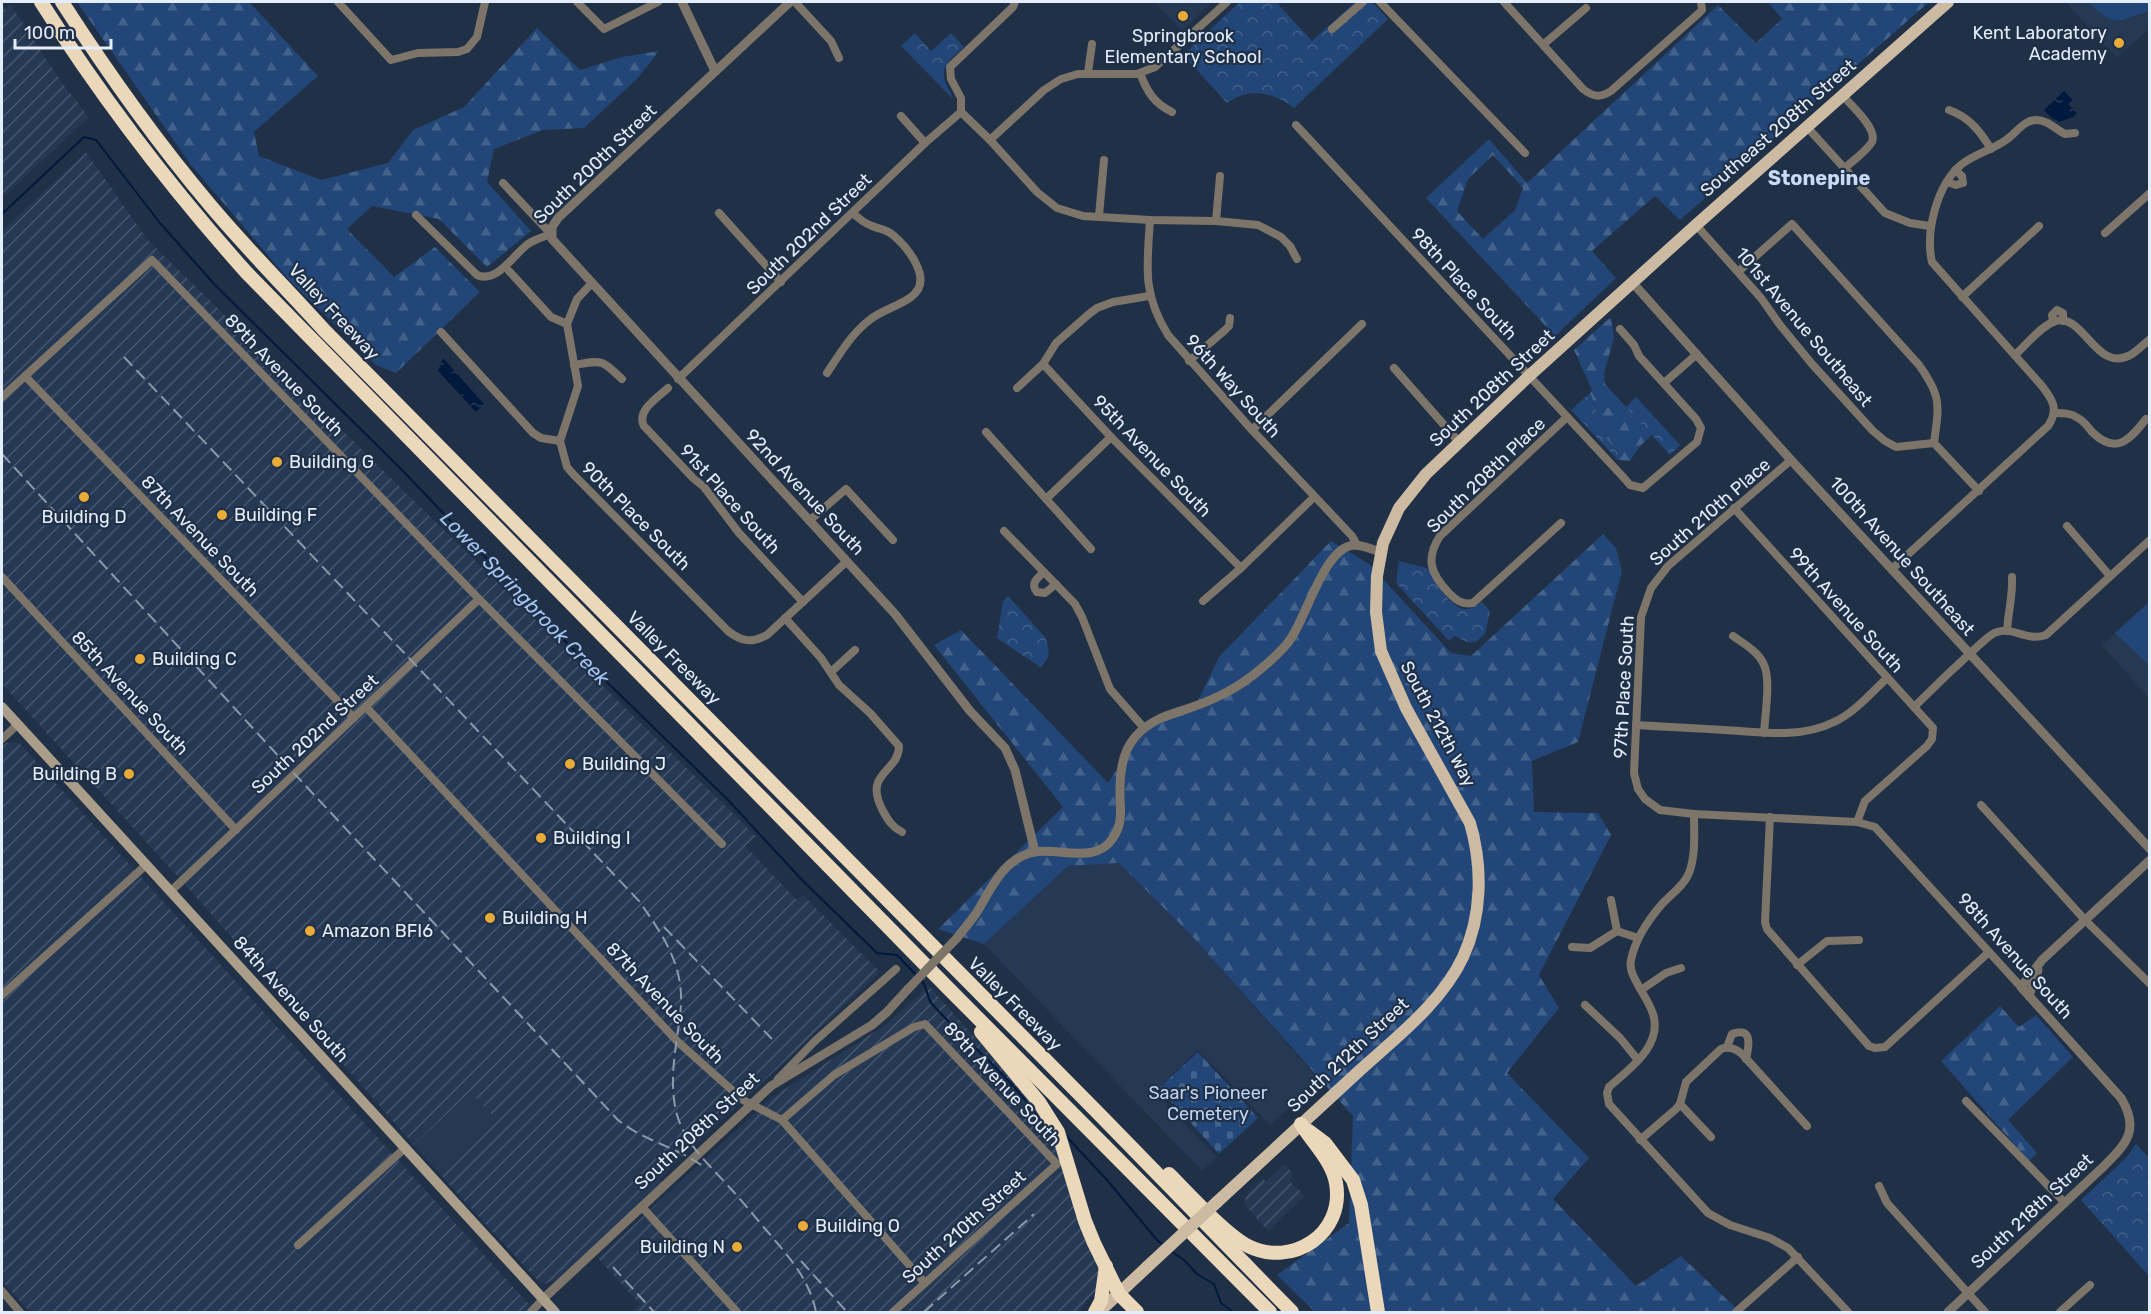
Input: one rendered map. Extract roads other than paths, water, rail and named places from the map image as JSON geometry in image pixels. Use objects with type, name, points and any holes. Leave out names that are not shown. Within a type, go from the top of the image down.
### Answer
[{"type":"highway","name":"Valley Freeway","points":[[41,2],[132,136],[198,218],[246,272],[945,985],[1270,1312]]},
{"type":"highway","points":[[56,2],[118,96],[182,179],[276,285],[324,330]]},
{"type":"highway","name":"Valley Freeway","points":[[62,2],[112,78],[176,164],[324,330],[1292,1312]]},
{"type":"highway","points":[[945,985],[971,1021],[1039,1102],[1058,1132],[1062,1164],[1087,1226],[1119,1294],[1137,1312]]},
{"type":"highway","points":[[1102,1117],[1147,1152],[1239,1239],[1255,1249],[1277,1253],[1296,1250],[1315,1240],[1329,1224],[1335,1205],[1337,1191],[1333,1174],[1301,1124]]},
{"type":"highway","points":[[1301,1124],[1325,1143],[1353,1180],[1361,1205],[1378,1312]]},
{"type":"highway","points":[[1097,1312],[1101,1301],[1106,1264]]},
{"type":"main road","name":"Southeast 208th Street","points":[[1632,282],[1948,2]]},
{"type":"main road","name":"South 208th Street","points":[[1388,530],[1406,498],[1459,442],[1632,282]]},
{"type":"main road","name":"South 212th Way","points":[[1388,530],[1381,552],[1376,600],[1381,651],[1406,708],[1470,823],[1477,857],[1478,897]]},
{"type":"main road","name":"84th Avenue South","points":[[2,707],[555,1312]]},
{"type":"main road","name":"South 212th Street","points":[[1097,1312],[1416,1018],[1443,988],[1462,960],[1468,944],[1478,897]]},
{"type":"street","points":[[338,2],[391,60],[418,53],[458,52],[467,49],[477,37],[485,2]]},
{"type":"street","points":[[577,2],[604,29],[658,2]]},
{"type":"street","points":[[682,2],[715,71]]},
{"type":"street","name":"South 200th Street","points":[[416,215],[477,275],[492,276],[528,244],[551,234],[552,227],[558,218],[790,2]]},
{"type":"street","points":[[795,2],[831,41],[839,58]]},
{"type":"street","points":[[1015,2],[1013,7],[950,68],[951,79],[961,98],[961,112],[1037,192],[1047,201],[1069,212],[1150,220],[1216,221],[1266,227],[1286,242],[1297,259]]},
{"type":"street","points":[[990,140],[1053,83],[1068,76],[1088,73],[1127,75],[1155,67],[1227,2]]},
{"type":"street","points":[[1332,29],[1362,2]]},
{"type":"street","points":[[1380,2],[1525,153]]},
{"type":"street","points":[[1504,2],[1583,89],[1596,97],[1611,91],[1698,14],[1702,4]]},
{"type":"street","points":[[1544,44],[1586,8]]},
{"type":"street","points":[[1088,73],[1092,44]]},
{"type":"street","points":[[1140,73],[1153,99],[1172,112]]},
{"type":"street","points":[[1842,95],[1870,127],[1874,136],[1870,145],[1844,169]]},
{"type":"street","points":[[1949,110],[1967,118],[1980,131],[1991,149]]},
{"type":"street","name":"South 202nd Street","points":[[678,379],[925,143],[961,112]]},
{"type":"street","points":[[901,116],[925,143]]},
{"type":"street","points":[[1892,569],[2048,426],[2055,413],[2054,403],[2049,396],[1932,262],[1929,241],[1930,226],[1947,182],[1955,170],[1964,163],[1991,149],[2034,120],[2046,122],[2065,134],[2075,133]]},
{"type":"street","name":"98th Place South","points":[[1296,125],[1630,485],[1636,487],[1647,487],[1697,442],[1701,428],[1664,383]]},
{"type":"street","points":[[1807,127],[1885,213],[1910,223],[1930,226]]},
{"type":"street","points":[[1099,216],[1104,160]]},
{"type":"street","points":[[1947,182],[1956,186],[1963,183],[1962,176],[1955,170]]},
{"type":"street","points":[[1216,221],[1220,176]]},
{"type":"street","name":"92nd Avenue South","points":[[503,183],[551,234],[555,244],[591,284],[894,614],[970,711],[1005,748],[1015,770],[1035,852]]},
{"type":"street","points":[[2105,232],[2150,193]]},
{"type":"street","points":[[719,213],[781,282]]},
{"type":"street","points":[[827,373],[850,339],[865,324],[876,314],[910,298],[919,288],[918,266],[912,255],[891,233],[862,222],[853,213]]},
{"type":"street","name":"96th Way South","points":[[1150,220],[1146,273],[1149,296],[1160,322],[1189,361],[1352,536],[1357,545]]},
{"type":"street","points":[[1739,271],[1792,224],[1931,381],[1937,395],[1939,409],[1934,443],[1979,491]]},
{"type":"street","name":"101st Avenue Southeast","points":[[1696,225],[1739,271],[1812,364],[1873,431],[1896,447],[1934,443]]},
{"type":"street","points":[[1962,297],[2039,226]]},
{"type":"street","name":"89th Avenue South","points":[[25,376],[152,260],[479,599],[723,844]]},
{"type":"street","points":[[509,271],[551,317],[567,324]]},
{"type":"street","name":"100th Avenue Southeast","points":[[1632,282],[1791,460],[2150,849]]},
{"type":"street","points":[[441,332],[533,433],[541,438],[560,441],[578,386],[567,324],[577,299],[591,284]]},
{"type":"street","points":[[1017,388],[1043,364],[1056,343],[1097,308],[1124,299],[1149,296]]},
{"type":"street","points":[[1189,361],[1229,326],[1230,318]]},
{"type":"street","points":[[2015,355],[2058,321],[2073,325],[2100,352],[2110,357],[2124,358],[2150,339]]},
{"type":"street","points":[[1251,430],[1362,324]]},
{"type":"street","points":[[1620,329],[1634,345],[1639,356],[1664,383],[1697,354]]},
{"type":"street","points":[[574,365],[599,361],[606,364],[622,379]]},
{"type":"street","name":"95th Avenue South","points":[[1043,364],[1111,437],[1241,568]]},
{"type":"street","points":[[1394,368],[1459,442]]},
{"type":"street","points":[[2,397],[25,376]]},
{"type":"street","name":"87th Avenue South","points":[[25,376],[354,718]]},
{"type":"street","name":"91st Place South","points":[[668,388],[642,413],[644,426],[704,487],[735,529],[803,602]]},
{"type":"street","points":[[2055,413],[2066,413],[2081,419],[2102,441],[2115,444],[2128,439],[2146,419]]},
{"type":"street","name":"South 208th Place","points":[[1561,523],[1477,600],[1466,604],[1454,599],[1434,575],[1431,558],[1440,536],[1567,417]]},
{"type":"street","points":[[986,432],[1091,549]]},
{"type":"street","points":[[1046,499],[1111,437]]},
{"type":"street","name":"90th Place South","points":[[560,441],[567,467],[573,474],[728,631],[746,641],[754,641],[767,635],[785,618]]},
{"type":"street","name":"South 210th Place","points":[[1651,588],[1668,566],[1791,460]]},
{"type":"street","points":[[809,521],[846,489],[893,540]]},
{"type":"street","points":[[1203,602],[1314,497]]},
{"type":"street","name":"99th Avenue South","points":[[1734,508],[1934,732],[1927,746],[1865,801],[1857,822]]},
{"type":"street","points":[[2067,526],[2110,576]]},
{"type":"street","points":[[1004,531],[1078,609],[1113,694],[1144,728]]},
{"type":"street","points":[[1914,707],[1991,634],[2007,631],[2038,638],[2053,630],[2150,540]]},
{"type":"street","points":[[1357,545],[1381,552]]},
{"type":"street","name":"South 208th Street","points":[[531,1312],[771,1086],[872,1025],[887,1012],[957,938],[978,910],[989,889],[1005,869],[1017,859],[1035,852],[1092,852],[1101,849],[1113,838],[1121,819],[1119,773],[1128,746],[1144,728],[1161,718],[1218,697],[1268,662],[1286,645],[1298,629],[1309,598],[1324,570],[1344,550],[1357,545]]},
{"type":"street","points":[[846,562],[785,618],[812,646],[843,690],[870,713],[897,743],[898,752],[878,782],[877,799],[892,826],[902,832]]},
{"type":"street","points":[[1044,572],[1034,582],[1036,592],[1045,594],[1056,584]]},
{"type":"street","name":"85th Avenue South","points":[[2,577],[236,830]]},
{"type":"street","points":[[2007,631],[2008,612],[2013,594],[2012,577]]},
{"type":"street","name":"97th Place South","points":[[1651,588],[1641,617],[1634,773],[1638,789],[1645,799],[1660,810],[1694,814]]},
{"type":"street","name":"South 202nd Street","points":[[171,891],[479,599]]},
{"type":"street","points":[[1733,636],[1749,648],[1764,665],[1767,677],[1764,732]]},
{"type":"street","points":[[831,672],[855,650]]},
{"type":"street","points":[[1636,725],[1764,732],[1809,731],[1847,715],[1887,678]]},
{"type":"street","name":"87th Avenue South","points":[[366,706],[677,1041],[743,1100],[782,1120],[925,1283]]},
{"type":"street","points":[[2,739],[17,725]]},
{"type":"street","points":[[1981,805],[2085,920],[2150,984]]},
{"type":"street","points":[[1848,1312],[1788,1248],[1770,1238],[1730,1225],[1708,1213],[1611,1108],[1607,1098],[1609,1088],[1649,1046],[1655,1027],[1653,1011],[1631,970],[1630,962],[1638,938],[1689,873],[1693,859],[1694,814],[1857,822]]},
{"type":"street","points":[[1770,817],[1765,921],[1771,935],[1869,1046],[1880,1048],[1889,1043],[1989,952]]},
{"type":"street","name":"98th Avenue South","points":[[1857,822],[1875,827],[1882,833],[2121,1098],[2130,1117],[2131,1127]]},
{"type":"street","points":[[2021,987],[2033,969],[2150,860]]},
{"type":"street","points":[[2,995],[146,865]]},
{"type":"street","points":[[1611,900],[1617,932]]},
{"type":"street","points":[[1572,947],[1590,948],[1617,932],[1638,938]]},
{"type":"street","points":[[1797,965],[1827,941],[1859,940]]},
{"type":"street","points":[[2029,996],[2038,970],[2054,949]]},
{"type":"street","points":[[1641,990],[1666,973],[1681,968]]},
{"type":"street","points":[[771,1086],[815,1041],[896,969]]},
{"type":"street","points":[[1585,1005],[1620,1038],[1638,1060]]},
{"type":"street","name":"89th Avenue South","points":[[782,1120],[834,1075],[914,1027],[925,1024],[1062,1164]]},
{"type":"street","points":[[1727,1047],[1732,1034],[1744,1033],[1749,1043],[1744,1057]]},
{"type":"street","points":[[1640,1140],[1680,1104],[1686,1082],[1721,1049],[1727,1047],[1744,1057],[1807,1126]]},
{"type":"street","points":[[1966,1101],[2065,1203]]},
{"type":"street","points":[[1680,1104],[1711,1137]]},
{"type":"street","name":"South 218th Street","points":[[1948,1312],[2125,1145],[2131,1127]]},
{"type":"street","points":[[297,1245],[405,1148]]},
{"type":"street","name":"South 210th Street","points":[[893,1312],[1062,1164]]},
{"type":"street","points":[[1879,1185],[1887,1203],[1985,1312]]},
{"type":"street","points":[[642,1207],[737,1312]]},
{"type":"street","points":[[1736,1312],[1798,1257]]},
{"type":"street","points":[[2060,1312],[2090,1285]]},
{"type":"street","points":[[2,1291],[19,1312]]},
{"type":"water","points":[[2064,91],[2073,100],[2068,104],[2077,113],[2057,123],[2044,110]]},
{"type":"water","points":[[443,358],[484,404],[476,412],[438,371]]},
{"type":"waterway","name":"Lower Springbrook Creek","points":[[2,214],[84,137],[96,140],[160,223],[215,285],[403,471],[568,644],[728,800],[803,881],[877,953],[897,955],[917,976]]},
{"type":"waterway","name":"Lower Springbrook Creek","points":[[921,980],[932,1004],[1007,1079],[1034,1111],[1046,1130]]},
{"type":"waterway","name":"Lower Springbrook Creek","points":[[1066,1136],[1107,1180],[1157,1240],[1164,1245]]},
{"type":"waterway","name":"Lower Springbrook Creek","points":[[1171,1251],[1197,1274],[1214,1284],[1221,1303],[1233,1312]]},
{"type":"railway","points":[[124,357],[639,901],[663,937],[679,976],[681,1005],[673,1084],[676,1111],[680,1123],[698,1153],[797,1268],[813,1300],[816,1312]]},
{"type":"railway","points":[[2,454],[303,783],[618,1120],[704,1167]]},
{"type":"railway","points":[[664,927],[772,1039]]},
{"type":"railway","points":[[924,1312],[1034,1214]]},
{"type":"railway","points":[[801,1261],[847,1312]]},
{"type":"railway","points":[[613,1267],[654,1312]]},
{"type":"place","name":"Springbrook Elementary School","points":[[1183,16]]},
{"type":"place","name":"Kent Laboratory Academy","points":[[2119,43]]},
{"type":"place","name":"Building G","points":[[277,462]]},
{"type":"place","name":"Building D","points":[[84,497]]},
{"type":"place","name":"Building F","points":[[222,515]]},
{"type":"place","name":"Building C","points":[[140,659]]},
{"type":"place","name":"Building J","points":[[570,764]]},
{"type":"place","name":"Building B","points":[[129,774]]},
{"type":"place","name":"Building I","points":[[541,838]]},
{"type":"place","name":"Building H","points":[[490,918]]},
{"type":"place","name":"Amazon BFI6","points":[[310,931]]},
{"type":"place","name":"Building O","points":[[803,1226]]},
{"type":"place","name":"Building N","points":[[737,1247]]},
{"type":"district","name":"Stonepine","points":[[1819,178]]},
{"type":"park label","name":"Saar's Pioneer Cemetery","points":[[1208,1103]]}]
